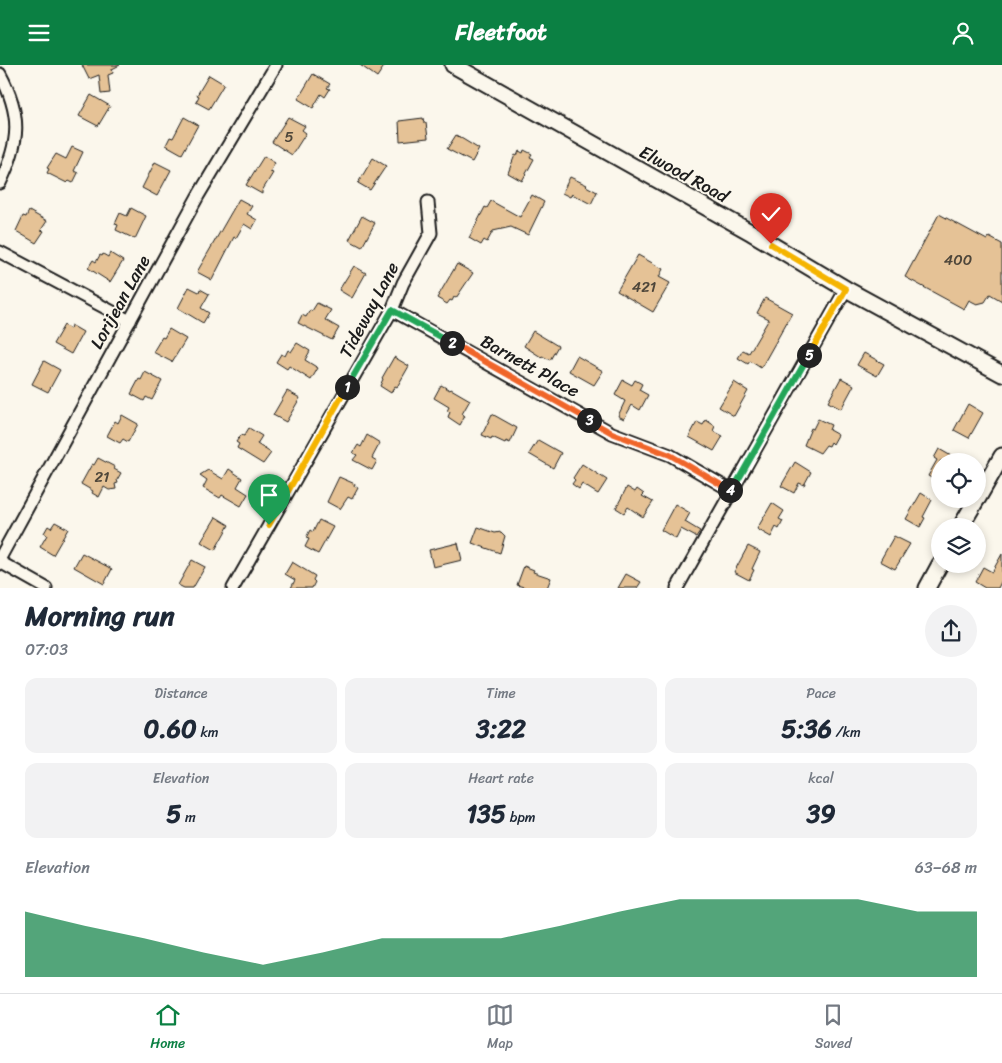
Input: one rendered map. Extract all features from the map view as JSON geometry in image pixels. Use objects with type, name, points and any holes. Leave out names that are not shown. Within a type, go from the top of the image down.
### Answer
[{"type":"main road","name":"Elwood Road","points":[[453,65],[752,233],[846,289],[1002,373]]},
{"type":"main road","points":[[986,483],[1002,456]]},
{"type":"main road","points":[[927,588],[935,573]]},
{"type":"street","name":"Lorijean Lane","points":[[0,560],[198,196],[276,65]]},
{"type":"street","points":[[0,74],[10,93],[16,117],[16,144],[0,183]]},
{"type":"street","name":"Tideway Lane","points":[[233,588],[392,310],[403,283],[431,233],[428,202]]},
{"type":"street","points":[[0,252],[130,321]]},
{"type":"street","points":[[677,588],[846,289]]},
{"type":"street","name":"Barnett Place","points":[[392,310],[612,433],[670,455],[732,491]]},
{"type":"street","points":[[0,560],[46,588]]},
{"type":"building","points":[[82,65],[120,65],[112,69],[113,73],[108,75],[110,93],[101,94],[99,75],[89,79]]},
{"type":"building","points":[[360,65],[385,65],[377,77]]},
{"type":"building","points":[[313,74],[330,84],[327,88],[330,89],[325,97],[321,94],[313,108],[298,99]]},
{"type":"building","points":[[209,75],[224,84],[209,109],[196,102],[199,96],[197,95]]},
{"type":"building","points":[[91,95],[110,106],[98,126],[79,116]]},
{"type":"building","points":[[184,117],[198,125],[182,154],[166,145],[170,137],[173,138]]},
{"type":"building","points":[[288,117],[305,126],[302,130],[306,133],[292,155],[272,142]]},
{"type":"building","points":[[423,118],[424,123],[426,123],[428,138],[400,141],[399,121]]},
{"type":"building","points":[[456,135],[479,149],[472,162],[447,149]]},
{"type":"building","points":[[72,147],[83,152],[74,171],[78,173],[73,183],[69,181],[67,183],[47,173],[49,169],[47,168],[56,154],[66,159]]},
{"type":"building","points":[[524,150],[532,154],[530,157],[534,159],[522,181],[508,173],[515,155],[517,156],[519,151],[523,153]]},
{"type":"building","points":[[264,156],[275,163],[270,172],[273,173],[262,194],[246,185]]},
{"type":"building","points":[[373,158],[386,166],[370,190],[358,183]]},
{"type":"building","points":[[155,162],[171,170],[157,196],[142,188]]},
{"type":"building","points":[[570,177],[597,192],[591,204],[572,194],[570,197],[562,193]]},
{"type":"building","points":[[532,195],[544,202],[528,235],[511,227],[493,231],[487,242],[484,240],[481,245],[469,238],[485,207],[487,208],[491,201],[520,217]]},
{"type":"building","points":[[239,199],[252,206],[247,214],[257,220],[252,229],[244,224],[236,238],[234,237],[212,280],[197,272]]},
{"type":"building","points":[[131,208],[146,216],[135,239],[116,230],[118,225],[115,224],[120,213],[127,216]]},
{"type":"building","points":[[29,211],[47,221],[41,230],[44,231],[36,243],[16,231],[23,216],[26,217]]},
{"type":"building","points":[[939,214],[987,240],[989,237],[1002,244],[1002,301],[990,294],[985,302],[977,304],[969,300],[964,309],[905,277]]},
{"type":"building","points":[[362,216],[375,223],[362,247],[349,240]]},
{"type":"building","points":[[110,253],[123,261],[110,282],[88,268],[93,260],[96,262],[100,255],[102,256],[103,254],[108,257]]},
{"type":"building","points":[[638,255],[663,269],[659,277],[670,283],[653,312],[617,291]]},
{"type":"building","points":[[457,264],[473,273],[456,298],[454,297],[447,304],[437,298]]},
{"type":"building","points":[[354,266],[366,273],[352,298],[339,290]]},
{"type":"building","points":[[189,287],[199,292],[200,289],[209,294],[201,308],[209,313],[203,323],[178,308]]},
{"type":"building","points":[[765,298],[792,313],[761,368],[750,361],[748,364],[738,358],[743,350],[749,353],[769,319],[757,313]]},
{"type":"building","points":[[317,303],[331,310],[325,320],[339,328],[332,340],[298,323],[302,315],[306,317]]},
{"type":"building","points":[[64,325],[70,329],[71,325],[83,332],[71,354],[53,344]]},
{"type":"building","points":[[169,329],[186,339],[172,362],[153,352]]},
{"type":"building","points":[[533,331],[558,346],[550,360],[541,357],[524,346]]},
{"type":"building","points":[[297,343],[310,351],[305,360],[318,368],[311,380],[289,366],[287,369],[276,362],[281,354],[285,356],[288,350],[291,352]]},
{"type":"building","points":[[864,353],[884,364],[877,376],[857,365]]},
{"type":"building","points":[[577,356],[603,371],[594,385],[569,371]]},
{"type":"building","points":[[394,357],[409,366],[397,387],[395,386],[391,393],[380,386],[382,378]]},
{"type":"building","points":[[44,361],[60,370],[48,392],[32,384]]},
{"type":"building","points":[[145,372],[162,381],[152,400],[146,397],[144,401],[131,394]]},
{"type":"building","points":[[841,378],[854,385],[841,409],[828,402]]},
{"type":"building","points":[[623,380],[632,385],[635,380],[642,384],[639,390],[648,395],[640,410],[632,405],[624,419],[618,416],[625,401],[615,395]]},
{"type":"building","points":[[734,382],[748,391],[734,416],[719,407]]},
{"type":"building","points":[[441,385],[470,400],[462,414],[465,416],[460,425],[448,417],[450,412],[447,411],[449,407],[434,398]]},
{"type":"building","points":[[287,391],[300,398],[286,422],[273,415]]},
{"type":"building","points":[[968,404],[983,413],[969,438],[954,430]]},
{"type":"building","points":[[492,414],[517,428],[510,443],[482,435]]},
{"type":"building","points":[[122,415],[138,424],[128,442],[123,439],[120,443],[107,436],[115,421],[118,423]]},
{"type":"building","points":[[818,419],[831,425],[829,430],[838,435],[833,444],[831,442],[829,446],[826,445],[820,453],[804,445],[811,428],[813,429]]},
{"type":"building","points":[[706,420],[715,426],[713,431],[723,436],[714,451],[689,437],[697,422],[703,425]]},
{"type":"building","points":[[249,428],[262,436],[257,444],[271,453],[263,464],[237,448],[239,444],[236,442],[241,435],[244,436]]},
{"type":"building","points":[[367,435],[380,443],[372,458],[377,461],[372,470],[353,460],[357,455],[353,453],[358,445],[361,447]]},
{"type":"building","points":[[538,440],[561,453],[553,468],[529,454]]},
{"type":"building","points":[[939,449],[946,453],[937,453]]},
{"type":"building","points":[[98,458],[115,467],[114,469],[121,473],[117,480],[118,483],[115,484],[116,489],[109,490],[104,487],[99,497],[81,484],[92,464],[94,465]]},
{"type":"building","points":[[795,462],[811,472],[804,485],[799,483],[794,493],[781,486]]},
{"type":"building","points":[[582,464],[607,480],[598,494],[582,484],[579,489],[572,484],[575,480],[573,478]]},
{"type":"building","points":[[229,469],[242,478],[237,487],[248,494],[241,506],[222,495],[220,498],[203,488],[207,480],[200,475],[208,470],[223,479]]},
{"type":"building","points":[[339,477],[355,484],[354,486],[358,488],[352,499],[348,497],[340,509],[327,502]]},
{"type":"building","points":[[627,487],[635,492],[637,489],[644,494],[642,496],[653,502],[643,517],[628,507],[624,513],[616,508]]},
{"type":"building","points":[[921,493],[931,499],[920,527],[906,519]]},
{"type":"building","points":[[772,503],[784,511],[779,519],[783,521],[779,529],[776,527],[771,537],[757,529]]},
{"type":"building","points":[[675,504],[690,513],[685,522],[700,531],[696,537],[681,529],[676,539],[661,530]]},
{"type":"building","points":[[216,517],[229,525],[215,550],[201,542]]},
{"type":"building","points":[[319,520],[333,527],[318,554],[305,547],[309,539],[306,538],[310,530],[313,532]]},
{"type":"building","points":[[55,522],[68,529],[53,555],[40,547],[47,535],[44,533],[48,526],[51,528]]},
{"type":"building","points":[[478,527],[495,533],[501,532],[505,536],[500,553],[472,543]]},
{"type":"building","points":[[894,536],[910,544],[895,569],[880,561]]},
{"type":"building","points":[[458,543],[462,560],[433,567],[429,550]]},
{"type":"building","points":[[748,546],[760,552],[749,580],[734,572]]},
{"type":"building","points":[[82,553],[112,569],[104,584],[74,567]]},
{"type":"building","points":[[1002,554],[1002,580],[998,588],[985,588],[975,582],[980,573],[986,573],[986,569],[992,572]]},
{"type":"building","points":[[192,560],[205,567],[193,588],[184,588],[178,585]]},
{"type":"building","points":[[292,562],[315,576],[312,588],[291,588],[295,580],[285,574]]},
{"type":"building","points":[[524,566],[534,570],[533,572],[551,578],[547,588],[527,588],[517,585]]},
{"type":"building","points":[[626,574],[641,582],[637,588],[618,588]]},
{"type":"route","points":[[269,525],[392,310],[612,433],[689,464],[732,491],[846,289],[771,244]]}]
